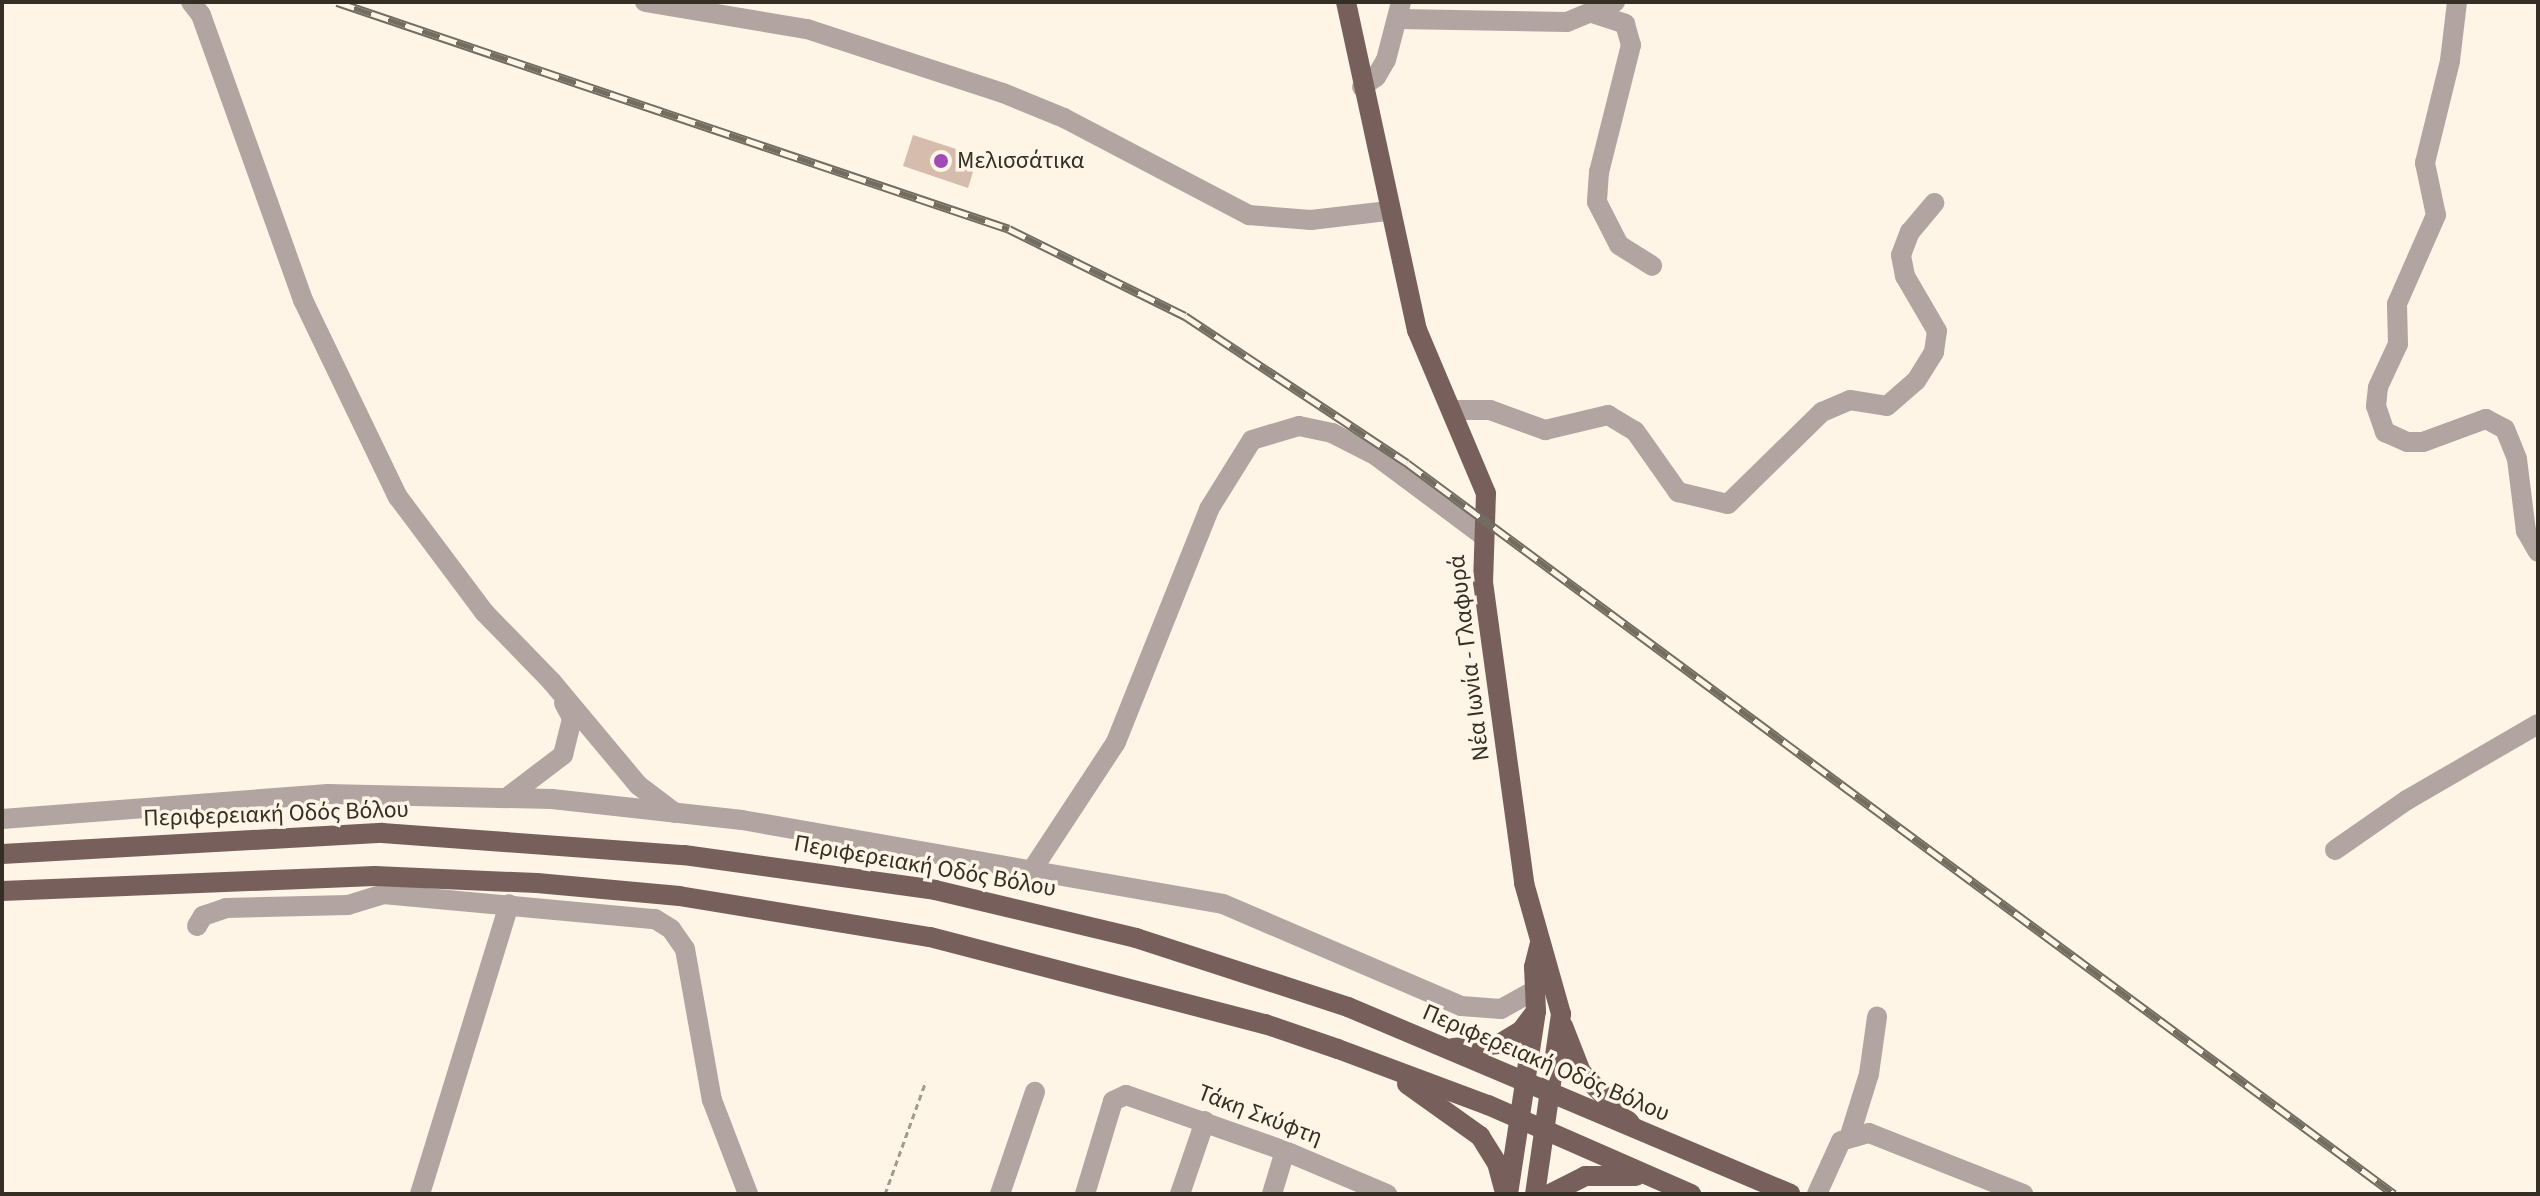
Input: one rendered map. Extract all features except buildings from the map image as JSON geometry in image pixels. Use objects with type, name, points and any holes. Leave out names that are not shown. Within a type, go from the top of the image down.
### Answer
[{"type":"main road","name":"Νέα Ιωνία - Γλαφυρά","points":[[1346,2],[1388,211],[1417,330],[1484,481],[1481,534],[1484,601],[1524,883],[1561,1014],[1535,1194]]},
{"type":"main road","name":"Περιφερειακή Οδός Βόλου","points":[[2,854],[382,833],[813,870],[985,900],[1136,938],[1348,1007],[1790,1194]]},
{"type":"main road","points":[[2,891],[375,876],[679,896],[930,937],[1022,958],[1265,1024],[1366,1059],[1519,1120],[1691,1194]]},
{"type":"main road","name":"Νέα Ιωνία - Γλαφυρά","points":[[1507,1194],[1536,1011],[1540,943]]},
{"type":"main road","points":[[1442,1046],[1499,1044],[1521,1031],[1536,1011]]},
{"type":"main road","points":[[1561,1014],[1581,1072],[1639,1132]]},
{"type":"main road","points":[[1366,1059],[1469,1125],[1491,1152],[1507,1194]]},
{"type":"main road","points":[[1550,1194],[1592,1175],[1652,1178]]},
{"type":"street","points":[[191,2],[201,15],[303,300],[363,434],[442,561],[552,682],[638,785],[677,815]]},
{"type":"street","points":[[645,2],[807,29],[1003,93],[1064,118],[1249,215],[1311,220],[1388,211]]},
{"type":"street","points":[[1362,87],[1381,69],[1400,11],[1567,22],[1615,2]]},
{"type":"street","points":[[2457,2],[2450,61],[2425,163],[2436,215],[2397,304],[2398,344],[2378,387],[2376,406],[2385,432],[2407,442],[2435,438],[2486,419],[2505,429],[2517,459],[2526,531],[2538,552]]},
{"type":"street","points":[[1592,13],[1625,24],[1631,45],[1599,172],[1597,202],[1619,245],[1652,266]]},
{"type":"street","points":[[1453,410],[1490,410],[1545,430],[1608,415],[1635,431],[1678,492],[1728,504],[1822,412],[1850,400],[1887,406],[1916,381],[1934,352],[1937,331],[1905,276],[1901,255],[1910,232],[1934,203]]},
{"type":"street","points":[[1034,867],[1116,742],[1209,509],[1252,440],[1299,426],[1332,433],[1375,455],[1481,534]]},
{"type":"street","points":[[509,796],[548,770],[571,736],[572,718],[552,682]]},
{"type":"street","points":[[2335,850],[2407,800],[2538,724]]},
{"type":"street","points":[[2,819],[215,799],[509,796],[677,815],[1034,867],[1241,909],[1341,958],[1461,1006],[1501,1009],[1535,990]]},
{"type":"street","points":[[197,926],[203,916],[226,908],[348,905],[383,894],[648,917],[677,936],[688,957],[715,1112],[748,1194]]},
{"type":"street","points":[[420,1194],[509,904]]},
{"type":"street","points":[[1817,1194],[1835,1149],[1850,1135],[1869,1074],[1877,1017]]},
{"type":"street","points":[[1000,1194],[1035,1092]]},
{"type":"street","name":"Τάκη Σκύφτη","points":[[1085,1194],[1113,1101],[1126,1095],[1285,1151],[1364,1190],[1387,1194]]},
{"type":"street","points":[[1180,1194],[1205,1121]]},
{"type":"street","points":[[1850,1135],[1879,1136],[2023,1194]]},
{"type":"street","points":[[1272,1194],[1285,1151]]},
{"type":"path","points":[[885,1194],[926,1081]]},
{"type":"railway","points":[[337,2],[1009,229],[1185,316],[1407,463],[2394,1194]]},
{"type":"place","name":"Μελισσάτικα","points":[[941,161]]}]
